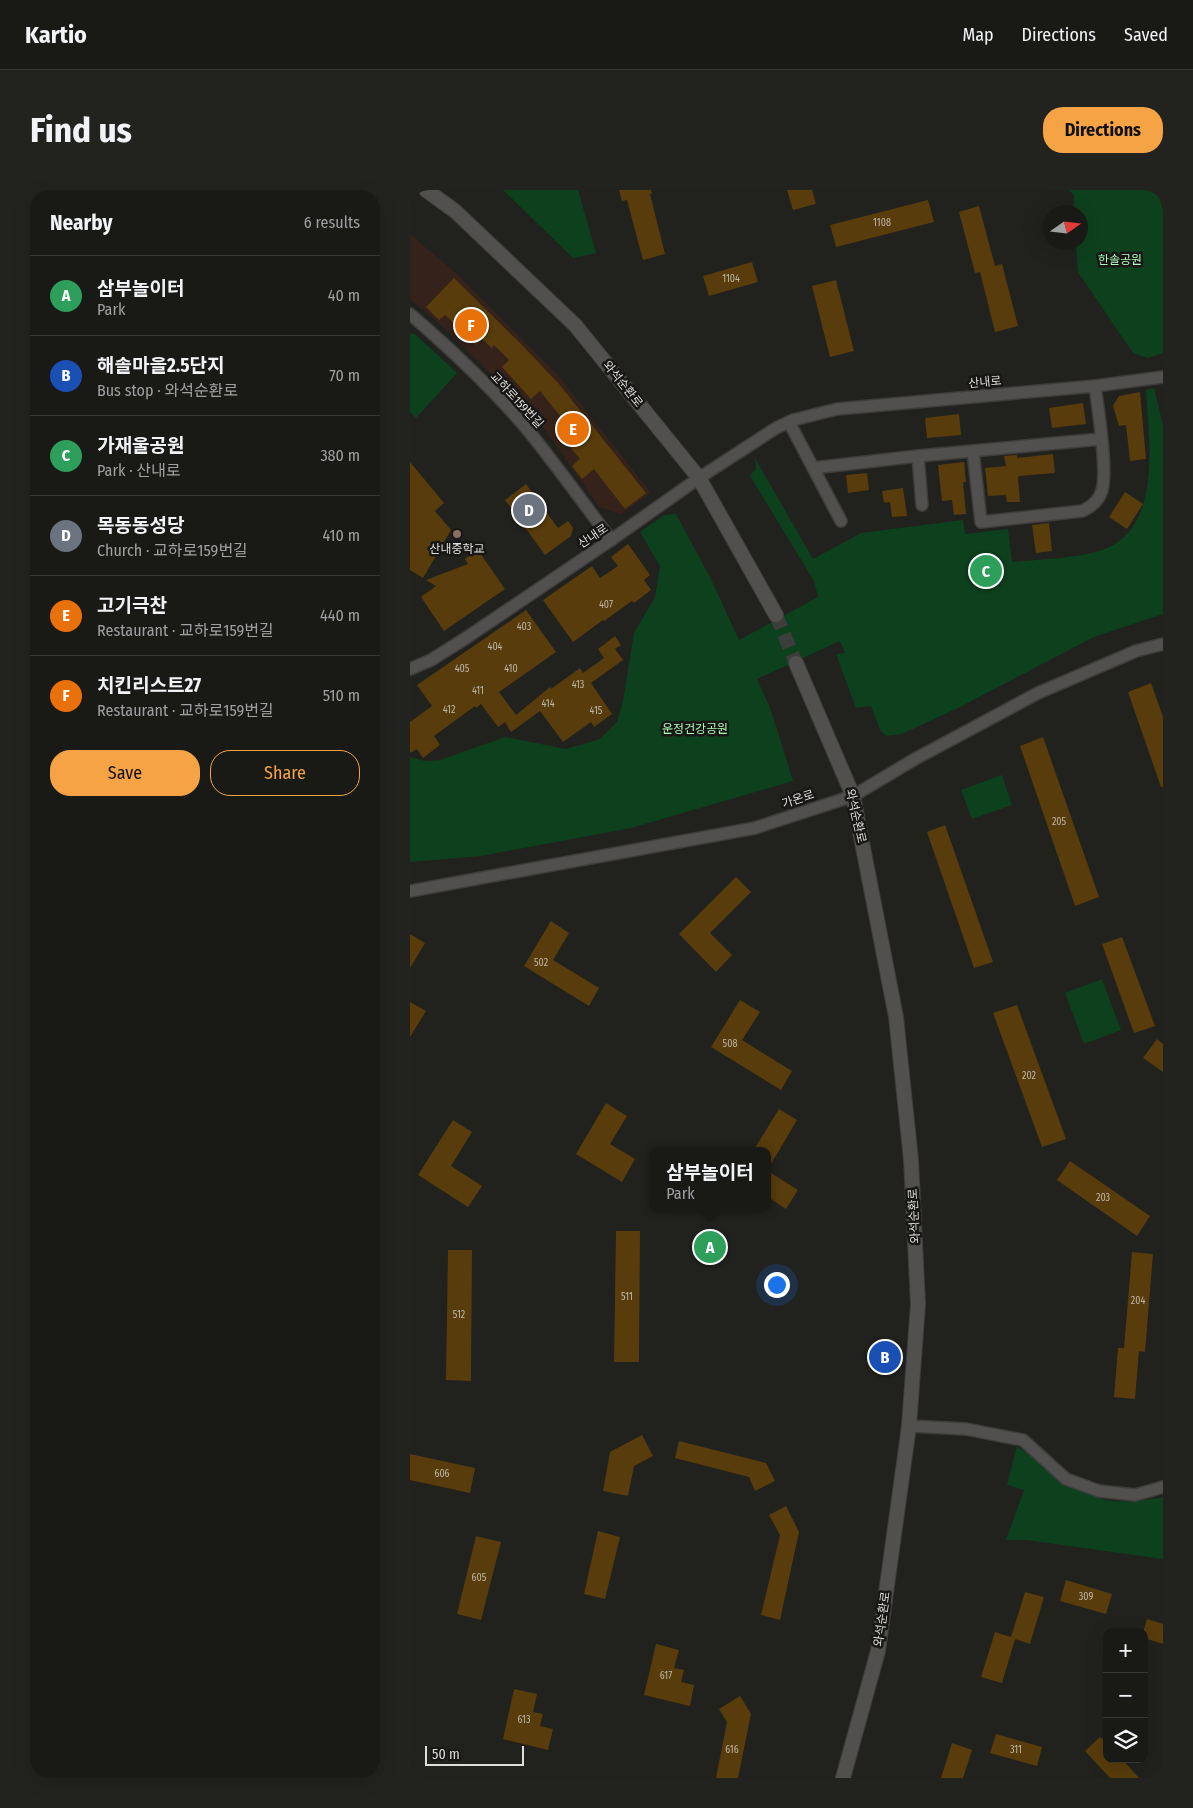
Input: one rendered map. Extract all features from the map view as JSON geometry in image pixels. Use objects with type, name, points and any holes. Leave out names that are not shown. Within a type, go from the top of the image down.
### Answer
[{"type":"street","name":"와석순환로","points":[[426,190],[455,211],[575,324],[699,478],[776,615]]},
{"type":"street","name":"교하로159번길","points":[[410,314],[444,344],[534,438],[611,540]]},
{"type":"street","name":"산내로","points":[[410,669],[431,660],[466,638],[699,478],[776,428],[789,422],[837,409],[1095,386],[1163,377]]},
{"type":"street","points":[[973,451],[981,522],[1082,512],[1094,504],[1101,493],[1105,478],[1095,386]]},
{"type":"street","points":[[789,422],[841,521]]},
{"type":"street","points":[[813,468],[1101,439]]},
{"type":"street","points":[[918,456],[922,505]]},
{"type":"street","name":"가온로","points":[[410,891],[754,828],[853,796],[915,759],[1038,693],[1136,652],[1163,644]]},
{"type":"street","name":"와석순환로","points":[[796,663],[853,796],[896,1017],[911,1160],[918,1304],[909,1426],[878,1651],[843,1778]]},
{"type":"street","points":[[909,1426],[966,1429],[1023,1440],[1066,1479],[1099,1491],[1135,1495],[1163,1487]]},
{"type":"shaded area","points":[[410,234],[457,274],[559,376],[651,493],[621,514],[599,507],[540,422],[441,325],[410,299]]},
{"type":"green space","points":[[503,190],[578,190],[596,253],[573,258]]},
{"type":"green space","name":"한솔공원","points":[[1069,190],[1157,190],[1163,210],[1163,353],[1148,358],[1133,353],[1078,272],[1076,250],[1088,250],[1088,205],[1074,205],[1074,195]]},
{"type":"green space","points":[[410,333],[415,334],[457,373],[416,418],[410,412]]},
{"type":"green space","name":"운정건강공원","points":[[1154,388],[1163,425],[1163,614],[1094,637],[958,708],[902,734],[886,736],[880,730],[871,706],[856,708],[836,654],[845,653],[840,641],[757,679],[771,710],[793,781],[631,828],[481,856],[410,862],[410,757],[425,761],[440,760],[505,737],[566,749],[600,739],[617,722],[623,701],[634,633],[655,597],[660,566],[640,532],[664,515],[676,514],[711,579],[739,640],[818,597],[814,581],[750,476],[756,468],[755,458],[813,559],[861,533],[963,520],[965,534],[1008,529],[1012,562],[1088,554],[1120,541],[1134,525],[1143,506],[1148,483],[1149,459],[1146,390]]},
{"type":"green space","points":[[1002,775],[1012,805],[972,819],[961,790]]},
{"type":"green space","points":[[1102,979],[1121,1030],[1084,1044],[1065,993]]},
{"type":"green space","points":[[1017,1446],[1070,1484],[1093,1496],[1117,1501],[1163,1497],[1163,1559],[1026,1540],[1006,1540],[1024,1490],[1007,1485]]},
{"type":"building","points":[[619,190],[651,190],[652,194],[650,194],[665,254],[643,260],[627,200],[622,201]]},
{"type":"building","points":[[787,190],[812,190],[816,204],[793,210]]},
{"type":"building","points":[[928,200],[934,222],[836,247],[830,225]]},
{"type":"building","points":[[979,206],[995,266],[1002,264],[1018,326],[995,332],[980,272],[975,273],[959,212]]},
{"type":"building","points":[[752,262],[758,282],[709,296],[703,276]]},
{"type":"building","points":[[454,278],[559,384],[646,493],[625,509],[594,469],[582,479],[572,466],[580,459],[555,429],[564,421],[540,391],[531,399],[502,367],[509,360],[494,345],[492,348],[482,339],[476,345],[445,315],[439,320],[426,307]]},
{"type":"building","points":[[836,280],[854,351],[830,357],[812,286]]},
{"type":"building","points":[[1140,392],[1146,459],[1130,461],[1126,425],[1119,426],[1113,406],[1119,396]]},
{"type":"building","points":[[1083,403],[1086,424],[1052,428],[1049,408]]},
{"type":"building","points":[[959,414],[961,435],[927,438],[925,418]]},
{"type":"building","points":[[1053,454],[1055,473],[1019,476],[1020,502],[1007,502],[1006,495],[988,496],[985,468],[1006,466],[1004,456],[1017,455],[1017,458]]},
{"type":"building","points":[[410,462],[444,503],[435,511],[451,530],[423,578],[410,570]]},
{"type":"building","points":[[964,462],[966,482],[963,482],[966,514],[954,515],[952,500],[942,501],[938,465]]},
{"type":"building","points":[[867,473],[869,490],[848,493],[846,475]]},
{"type":"building","points":[[526,484],[558,528],[568,521],[573,528],[571,536],[545,555],[505,500]]},
{"type":"building","points":[[903,488],[907,516],[892,517],[890,502],[884,503],[882,491]]},
{"type":"building","points":[[1125,492],[1143,504],[1127,529],[1109,517]]},
{"type":"building","points":[[1049,523],[1052,551],[1036,553],[1032,525]]},
{"type":"building","points":[[628,544],[650,575],[644,580],[651,590],[634,603],[632,601],[603,620],[573,642],[543,600],[592,566],[600,578],[618,566],[611,557]]},
{"type":"building","points":[[478,550],[505,589],[444,631],[421,597],[436,586],[426,580],[468,564],[465,559]]},
{"type":"building","points":[[526,610],[556,652],[499,692],[516,715],[550,687],[551,689],[580,668],[583,673],[604,658],[598,649],[615,636],[621,645],[615,649],[623,660],[591,683],[612,714],[594,727],[591,722],[563,742],[540,711],[511,732],[505,722],[498,727],[481,704],[476,708],[475,706],[434,736],[440,745],[423,758],[417,749],[410,753],[410,722],[432,706],[417,685]]},
{"type":"building","points":[[1151,683],[1163,717],[1163,787],[1161,787],[1128,692]]},
{"type":"building","points":[[1043,737],[1099,897],[1075,906],[1020,746]]},
{"type":"building","points":[[945,825],[993,962],[974,968],[927,832]]},
{"type":"building","points":[[736,877],[751,892],[710,933],[732,955],[716,972],[679,934]]},
{"type":"building","points":[[551,921],[569,933],[553,960],[599,988],[589,1006],[524,966]]},
{"type":"building","points":[[410,934],[425,943],[410,968]]},
{"type":"building","points":[[1122,937],[1155,1026],[1134,1033],[1102,944]]},
{"type":"building","points":[[740,1000],[760,1012],[742,1040],[792,1071],[781,1090],[711,1047]]},
{"type":"building","points":[[410,1002],[426,1011],[410,1037]]},
{"type":"building","points":[[1017,1005],[1066,1139],[1042,1147],[993,1013]]},
{"type":"building","points":[[1157,1039],[1163,1044],[1163,1072],[1143,1058]]},
{"type":"building","points":[[606,1103],[627,1116],[610,1144],[635,1159],[622,1182],[576,1154]]},
{"type":"building","points":[[779,1109],[797,1120],[771,1164],[771,1147],[755,1147]]},
{"type":"building","points":[[453,1120],[472,1132],[451,1166],[482,1186],[468,1207],[418,1175]]},
{"type":"building","points":[[1070,1161],[1150,1216],[1137,1236],[1057,1180]]},
{"type":"building","points":[[771,1173],[798,1190],[786,1209],[771,1199]]},
{"type":"building","points":[[616,1231],[640,1231],[639,1362],[614,1362]]},
{"type":"building","points":[[448,1250],[472,1250],[471,1381],[446,1380]]},
{"type":"building","points":[[1132,1252],[1153,1254],[1145,1352],[1139,1351],[1135,1399],[1114,1397],[1118,1348],[1124,1348]]},
{"type":"building","points":[[642,1435],[653,1456],[634,1466],[628,1496],[603,1491],[610,1452]]},
{"type":"building","points":[[679,1441],[766,1463],[775,1481],[755,1491],[749,1477],[675,1458]]},
{"type":"building","points":[[410,1454],[475,1468],[470,1493],[410,1480]]},
{"type":"building","points":[[786,1506],[799,1532],[780,1620],[761,1615],[780,1535],[769,1515]]},
{"type":"building","points":[[598,1531],[620,1537],[605,1599],[584,1594]]},
{"type":"building","points":[[476,1536],[501,1542],[481,1620],[457,1614]]},
{"type":"building","points":[[1066,1580],[1112,1594],[1106,1614],[1060,1601]]},
{"type":"building","points":[[1025,1592],[1044,1597],[1030,1644],[1015,1639],[1002,1683],[981,1677],[995,1632],[1011,1637]]},
{"type":"building","points":[[1147,1619],[1163,1624],[1163,1644],[1148,1639],[1148,1628],[1144,1628]]},
{"type":"building","points":[[656,1644],[679,1650],[674,1668],[684,1670],[681,1682],[694,1685],[690,1706],[644,1695]]},
{"type":"building","points":[[514,1689],[537,1694],[533,1712],[543,1714],[540,1726],[553,1729],[548,1750],[503,1739]]},
{"type":"building","points":[[740,1696],[751,1714],[738,1778],[716,1778],[727,1722],[719,1709]]},
{"type":"building","points":[[996,1734],[1042,1747],[1037,1766],[990,1753]]},
{"type":"building","points":[[1100,1737],[1103,1740],[1103,1763],[1126,1763],[1139,1778],[1110,1778],[1085,1751]]},
{"type":"building","points":[[952,1743],[972,1750],[963,1778],[941,1778]]},
{"type":"tunnel","points":[[776,615],[796,663]]},
{"type":"place","name":"치킨리스트27","points":[[471,325]]},
{"type":"place","name":"고기극찬","points":[[573,429]]},
{"type":"place","name":"목동동성당","points":[[529,510]]},
{"type":"place","name":"산내중학교","points":[[457,534]]},
{"type":"place","name":"가재울공원","points":[[986,571]]},
{"type":"place","name":"삼부놀이터","points":[[710,1247]]},
{"type":"place","name":"해솔마을2.5단지","points":[[885,1357]]}]
